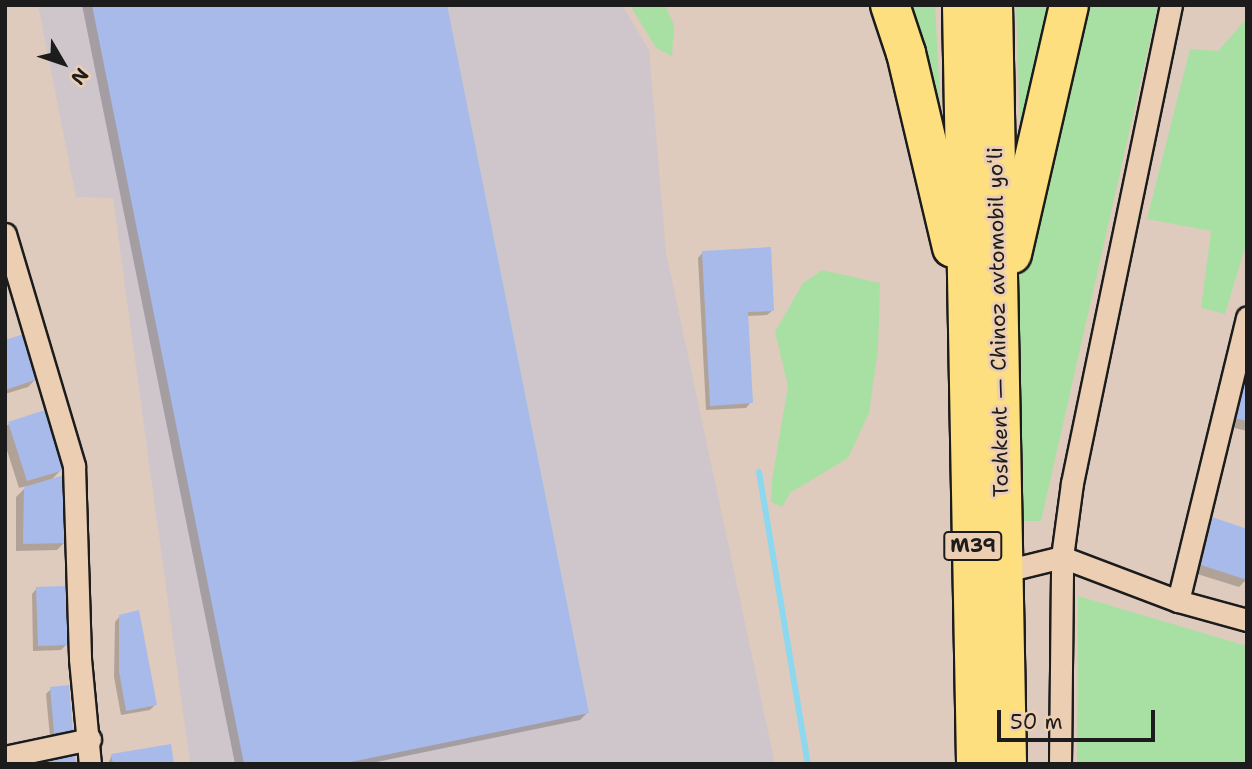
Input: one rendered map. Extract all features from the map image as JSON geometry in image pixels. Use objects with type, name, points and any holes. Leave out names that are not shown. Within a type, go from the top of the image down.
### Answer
[{"type":"highway","points":[[890,5],[984,330]]},
{"type":"highway","name":"Toshkent — Chinoz avtomobil yoʻli","points":[[962,5],[1002,572],[1007,764]]},
{"type":"highway","name":"Toshkent — Chinoz avtomobil yoʻli","points":[[976,764],[993,5]]},
{"type":"highway","points":[[984,330],[1036,157],[1069,5]]},
{"type":"street","points":[[1060,764],[1062,557],[1072,484],[1171,5]]},
{"type":"street","points":[[5,234],[74,466],[80,659],[90,739],[90,764]]},
{"type":"street","points":[[1178,601],[1247,317]]},
{"type":"street","points":[[1002,572],[1062,557],[1178,601],[1247,620]]},
{"type":"street","points":[[5,757],[90,739]]},
{"type":"shaded area","points":[[38,5],[622,5],[649,50],[666,252],[775,764],[190,764],[113,198],[76,197]]},
{"type":"green space","points":[[630,5],[665,5],[674,25],[672,56],[656,48]]},
{"type":"green space","points":[[908,5],[935,5],[944,171]]},
{"type":"green space","points":[[1016,5],[1058,5],[1022,190]]},
{"type":"green space","points":[[1081,5],[1158,5],[1041,521],[1023,521],[1017,286]]},
{"type":"green space","points":[[1247,18],[1247,241],[1225,314],[1201,308],[1211,231],[1147,219],[1190,49],[1218,51]]},
{"type":"green space","points":[[822,270],[880,283],[878,350],[869,413],[848,458],[790,493],[782,507],[771,502],[772,480],[788,386],[775,332],[803,283]]},
{"type":"green space","points":[[1078,596],[1247,646],[1247,764],[1077,764]]},
{"type":"building","points":[[92,5],[447,5],[589,713],[341,764],[244,764]]},
{"type":"building","points":[[771,247],[774,311],[748,312],[753,403],[710,406],[702,251]]},
{"type":"building","points":[[24,334],[38,379],[5,390],[5,340]]},
{"type":"building","points":[[1247,368],[1247,421],[1234,418]]},
{"type":"building","points":[[45,410],[64,470],[27,481],[8,422]]},
{"type":"building","points":[[64,475],[67,543],[23,544],[24,487]]},
{"type":"building","points":[[1212,517],[1247,529],[1247,580],[1201,565]]},
{"type":"building","points":[[66,586],[68,645],[38,646],[36,587]]},
{"type":"building","points":[[139,610],[157,705],[126,711],[119,671],[119,615]]},
{"type":"building","points":[[69,685],[73,731],[54,733],[50,687]]},
{"type":"building","points":[[171,744],[174,764],[113,764],[111,754]]},
{"type":"building","points":[[75,755],[76,764],[38,764],[38,759]]},
{"type":"waterway","points":[[759,472],[808,764]]}]
